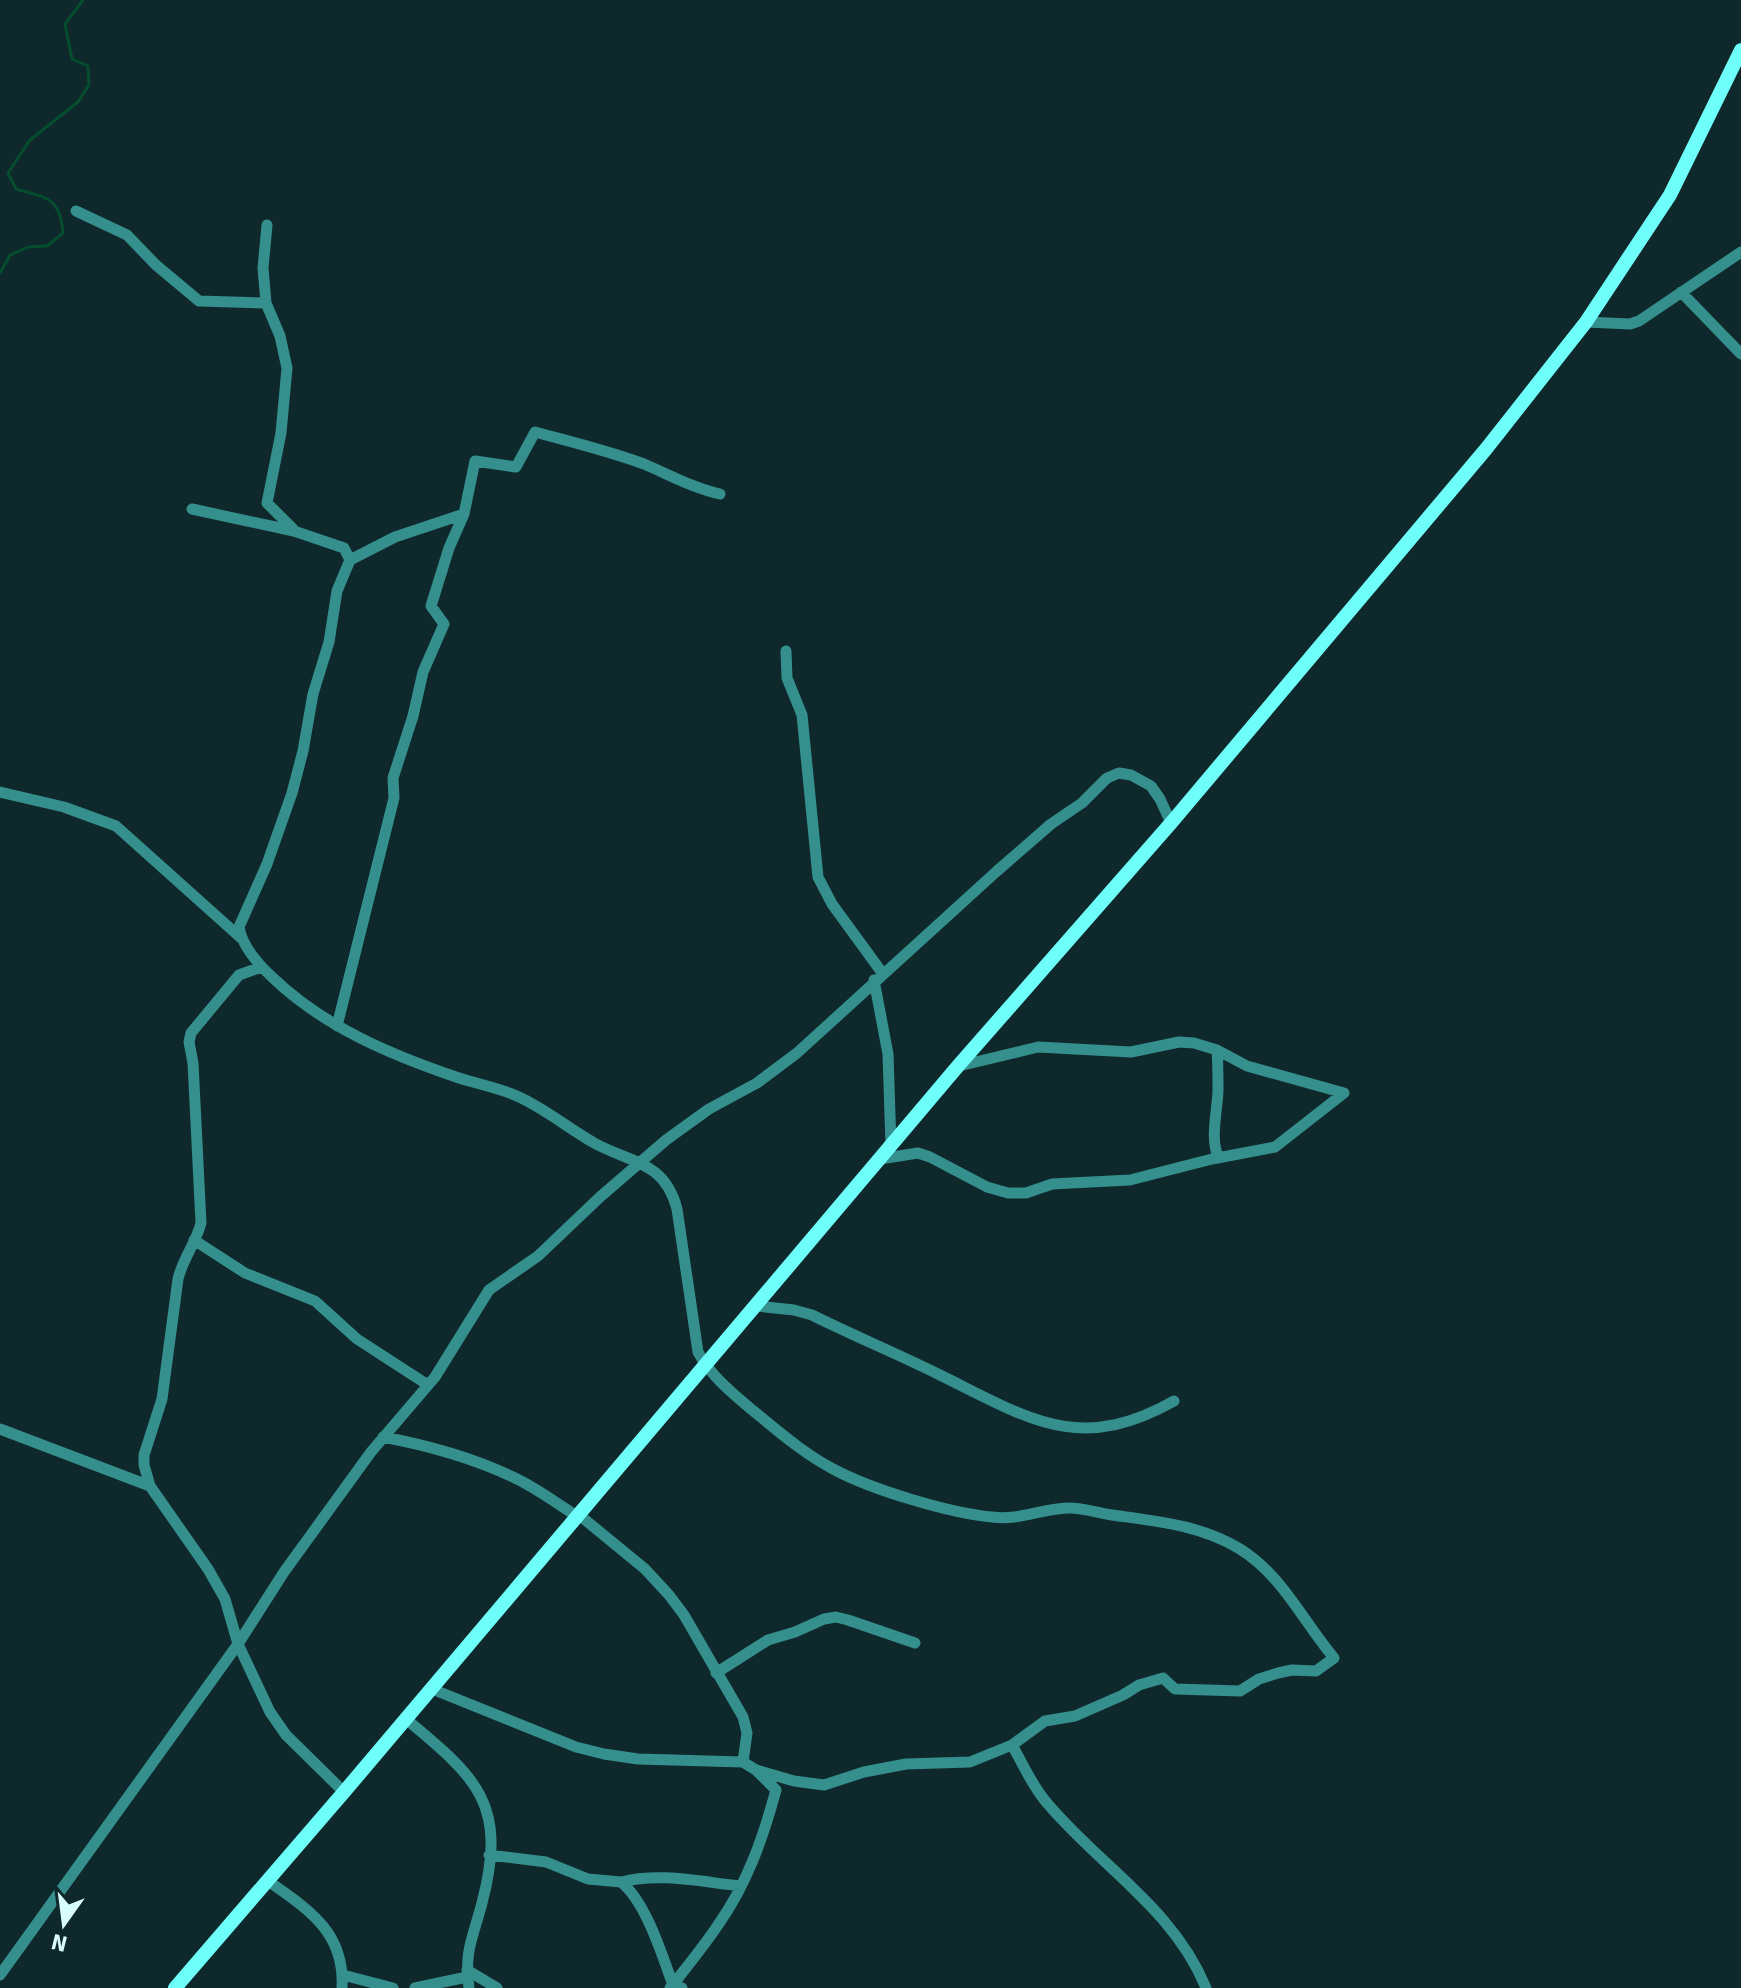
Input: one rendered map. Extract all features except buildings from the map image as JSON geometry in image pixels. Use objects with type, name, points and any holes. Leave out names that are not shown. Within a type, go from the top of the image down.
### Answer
[{"type":"main road","points":[[175,1988],[958,1066],[1171,823],[1486,449],[1586,322],[1670,195],[1741,50]]},
{"type":"street","points":[[76,211],[127,235],[156,265],[199,301],[266,303]]},
{"type":"street","points":[[267,225],[263,268],[266,303],[280,336],[287,368],[281,433],[267,503],[294,531]]},
{"type":"street","points":[[1586,322],[1630,324],[1639,321],[1741,252]]},
{"type":"street","points":[[1681,292],[1741,354]]},
{"type":"street","points":[[337,1026],[394,798],[393,778],[423,672],[444,624],[431,606],[449,548],[464,514],[475,461],[516,467],[535,432],[605,451],[697,489],[720,494]]},
{"type":"street","points":[[192,509],[294,531],[344,548],[350,560]]},
{"type":"street","points":[[241,938],[239,927],[243,914],[267,864],[292,793],[313,694],[329,642],[337,591],[350,560],[395,537],[464,514]]},
{"type":"street","points":[[786,651],[786,671],[799,704],[804,729],[818,877],[879,977],[888,1054],[886,1153],[918,1153],[987,1187],[1008,1193],[1026,1193],[1052,1184],[1130,1180],[1275,1147],[1344,1093],[1247,1066],[1217,1050],[1194,1043],[1179,1042],[1131,1052],[1038,1047],[958,1066]]},
{"type":"street","points":[[0,1975],[238,1644],[284,1572],[383,1437],[428,1385],[489,1290],[538,1256],[600,1197],[709,1109],[757,1083],[797,1053],[1051,824],[1082,803],[1107,778],[1119,773],[1131,775],[1151,786],[1171,823]]},
{"type":"street","points":[[0,792],[64,807],[116,826],[241,938],[261,967],[286,991],[337,1026],[403,1058],[515,1095],[550,1112],[594,1143],[641,1163],[665,1181],[672,1191],[689,1280],[695,1341],[705,1366],[791,1442],[835,1470],[883,1489],[992,1518],[1015,1518],[1073,1508],[1174,1523],[1218,1537],[1268,1569],[1334,1658],[1316,1671],[1278,1673],[1231,1693],[1175,1689],[1163,1678],[1139,1685],[1075,1716],[1045,1721],[1012,1745],[970,1762],[906,1764],[864,1772],[824,1785],[802,1783],[756,1770]]},
{"type":"street","points":[[261,967],[239,975],[191,1033],[189,1042],[193,1063],[201,1223],[181,1264],[162,1399],[144,1455],[144,1465],[150,1486],[208,1569],[225,1599],[238,1644],[270,1712],[286,1735],[344,1792]]},
{"type":"street","points":[[1217,1050],[1216,1153],[1219,1158]]},
{"type":"street","points":[[194,1240],[245,1273],[315,1301],[357,1339],[428,1385]]},
{"type":"street","points":[[756,1306],[812,1315],[938,1373],[1013,1413],[1046,1423],[1099,1428],[1127,1423],[1174,1401]]},
{"type":"street","points":[[0,1429],[150,1486]]},
{"type":"street","points":[[383,1437],[475,1462],[515,1477],[577,1515],[645,1569],[684,1615],[746,1725],[743,1762]]},
{"type":"street","points":[[716,1673],[768,1640],[836,1617],[915,1643]]},
{"type":"street","points":[[432,1689],[576,1747],[604,1754],[638,1759],[743,1762],[776,1790],[764,1832],[741,1886],[675,1987]]},
{"type":"street","points":[[406,1719],[463,1769],[478,1789],[488,1813],[489,1855],[481,1907],[467,1953],[468,1978]]},
{"type":"street","points":[[1012,1745],[1046,1803],[1163,1917],[1185,1947],[1206,1988]]},
{"type":"street","points":[[489,1855],[546,1862],[588,1879],[621,1882],[642,1877],[672,1877],[741,1886]]},
{"type":"street","points":[[268,1881],[311,1911],[331,1934],[343,1975],[342,1988]]},
{"type":"street","points":[[621,1882],[636,1899],[675,1987]]},
{"type":"street","points":[[1192,1988],[1199,1971]]},
{"type":"street","points":[[343,1975],[393,1988]]},
{"type":"street","points":[[415,1988],[468,1978],[497,1988]]},
{"type":"waterway","points":[[0,273],[10,255],[28,247],[47,246],[63,233],[55,206],[44,197],[16,189],[8,173],[30,140],[78,102],[89,85],[88,66],[72,59],[65,24],[83,0]]}]
